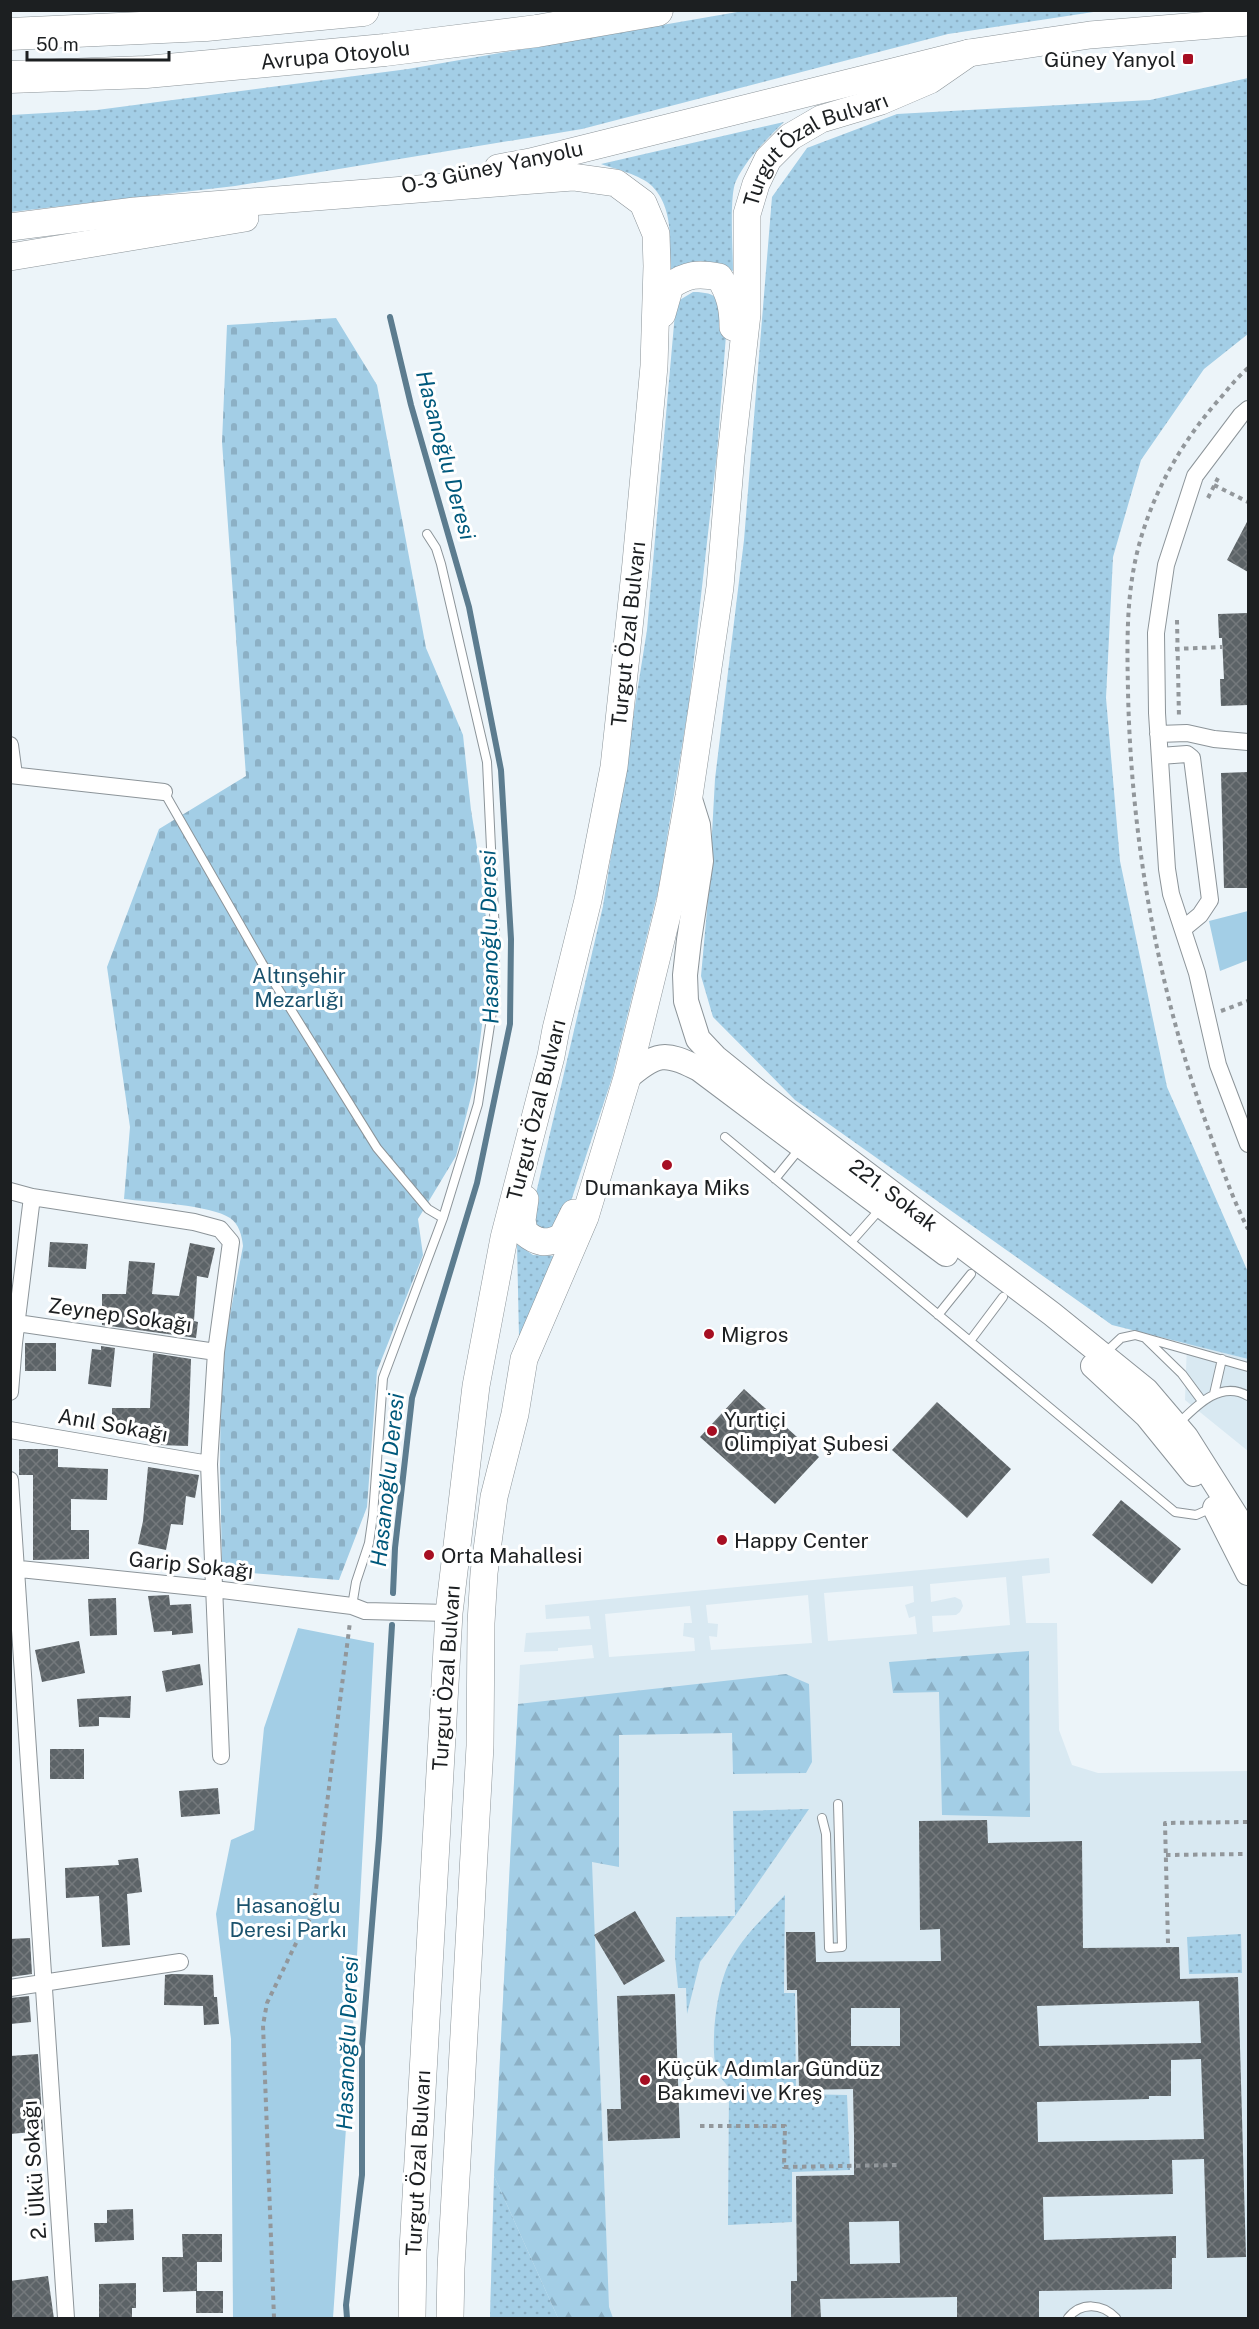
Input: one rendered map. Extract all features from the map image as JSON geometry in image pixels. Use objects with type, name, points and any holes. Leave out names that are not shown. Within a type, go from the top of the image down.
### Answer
[{"type":"highway","name":"Avrupa Otoyolu","points":[[10,34],[140,29],[363,10]]},
{"type":"highway","name":"Avrupa Otoyolu","points":[[10,77],[168,70],[386,50],[537,31],[657,10]]},
{"type":"main road","name":"O-3 Güney Yanyolu","points":[[10,257],[264,215],[354,195],[530,162],[969,52],[1027,43],[1248,20]]},
{"type":"main road","name":"Turgut Özal Bulvarı","points":[[450,2319],[480,1746],[481,1623],[484,1573],[494,1497],[515,1414],[524,1359],[585,1217],[627,1078],[670,903],[689,796],[720,587],[731,455],[747,314],[747,214],[756,184],[768,159],[789,137],[821,119],[881,101],[930,81],[969,52]]},
{"type":"main road","name":"Turgut Özal Bulvarı","points":[[354,195],[573,177],[616,183],[643,203],[656,234],[654,366],[614,767],[588,900],[504,1238],[476,1386],[449,1613],[414,2227],[412,2319]]},
{"type":"main road","points":[[10,227],[135,211],[354,195]]},
{"type":"main road","points":[[10,246],[192,220],[264,215]]},
{"type":"main road","points":[[654,366],[663,307],[670,286],[691,274],[719,277],[727,288],[732,302],[731,455]]},
{"type":"main road","points":[[551,1056],[544,1117],[528,1183],[522,1220],[524,1232],[539,1242],[547,1243],[562,1237],[568,1228],[590,1171],[602,1131],[627,1078]]},
{"type":"main road","points":[[449,1613],[481,1623]]},
{"type":"street","points":[[1248,409],[1195,477],[1166,565],[1156,633],[1158,734],[1167,869],[1172,894],[1197,974],[1218,1065],[1248,1144]]},
{"type":"street","points":[[1158,734],[1187,733],[1214,740],[1248,742]]},
{"type":"street","points":[[10,745],[12,775],[164,792]]},
{"type":"street","points":[[1160,756],[1187,754],[1192,758],[1210,900],[1200,915],[1183,929]]},
{"type":"street","name":"221. Sokak","points":[[689,796],[698,825],[701,861],[688,939],[685,975],[686,1001],[698,1039],[715,1057],[757,1091],[1052,1314],[1146,1390],[1186,1437],[1248,1535]]},
{"type":"street","name":"221. Sokak","points":[[627,1078],[645,1063],[660,1057],[678,1058],[699,1069],[1088,1361],[1147,1416],[1205,1487],[1248,1573]]},
{"type":"street","points":[[10,1191],[32,1197],[194,1222],[220,1229],[231,1242],[216,1352],[208,1464],[221,1756]]},
{"type":"street","points":[[10,1392],[32,1197]]},
{"type":"street","name":"Zeynep Sokağı","points":[[17,1323],[216,1352]]},
{"type":"street","name":"Anıl Sokağı","points":[[10,1430],[208,1464]]},
{"type":"street","name":"2. Ülkü Sokağı","points":[[10,1480],[13,1568],[66,2319]]},
{"type":"street","name":"Garip Sokağı","points":[[13,1568],[214,1589],[358,1609],[449,1613]]},
{"type":"street","points":[[10,1988],[180,1962]]},
{"type":"lane","points":[[358,1609],[356,1582],[369,1543],[373,1515],[383,1378],[443,1218],[478,1104],[495,992],[495,934],[487,762],[441,564],[436,548],[427,534]]},
{"type":"lane","points":[[164,792],[262,963],[377,1148],[428,1209],[443,1218]]},
{"type":"lane","points":[[725,1137],[1175,1512],[1197,1515],[1215,1507]]},
{"type":"lane","points":[[775,1179],[802,1147]]},
{"type":"lane","points":[[851,1242],[882,1207]]},
{"type":"lane","points":[[938,1315],[972,1274]]},
{"type":"lane","points":[[970,1341],[1003,1297]]},
{"type":"lane","points":[[1103,1355],[1127,1335],[1146,1338],[1248,1367]]},
{"type":"lane","points":[[1146,1338],[1182,1374],[1202,1401]]},
{"type":"lane","points":[[1214,1394],[1222,1359]]},
{"type":"lane","points":[[1176,1426],[1202,1401],[1214,1394],[1233,1390],[1248,1396]]},
{"type":"lane","points":[[822,1818],[826,1834],[829,1948],[842,1947],[838,1804]]},
{"type":"lane","points":[[1068,2319],[1081,2308],[1091,2306],[1108,2311],[1116,2319]]},
{"type":"path","points":[[1205,504],[1223,471]]},
{"type":"path","points":[[1195,477],[1248,502]]},
{"type":"path","points":[[1178,612],[1180,733]]},
{"type":"path","points":[[1156,650],[1222,647]]},
{"type":"path","points":[[1207,1017],[1248,1001]]},
{"type":"path","points":[[274,2319],[263,2025],[267,2003],[311,1917],[358,1609]]},
{"type":"path","points":[[1168,1943],[1166,1823],[1248,1822]]},
{"type":"path","points":[[1166,1855],[1248,1854]]},
{"type":"path","points":[[700,2126],[785,2126],[784,2167],[898,2165]]},
{"type":"shaded area","points":[[1187,1343],[1248,1359],[1248,1451],[1185,1400]]},
{"type":"shaded area","points":[[1049,1558],[1050,1573],[1022,1576],[1026,1623],[1057,1623],[1059,1730],[1072,1765],[1098,1773],[1248,1771],[1248,2318],[490,2318],[494,2176],[520,1665],[594,1658],[592,1645],[558,1648],[558,1651],[524,1652],[526,1633],[591,1629],[589,1616],[546,1619],[545,1605]],"holes":[[[1006,1577],[1010,1625],[933,1632],[932,1616],[956,1615],[963,1606],[961,1600],[955,1597],[931,1602],[930,1584]],[[913,1586],[914,1602],[905,1605],[909,1618],[915,1616],[917,1634],[828,1641],[824,1593]],[[808,1595],[812,1643],[711,1650],[709,1636],[717,1637],[718,1624],[708,1623],[706,1605]],[[690,1606],[692,1623],[684,1623],[683,1636],[694,1638],[695,1651],[609,1657],[605,1614]]]},
{"type":"green space","points":[[743,11],[1100,11],[948,34],[582,129],[235,186],[11,212],[11,115],[97,110],[408,69]]},
{"type":"green space","points":[[1248,78],[1248,334],[1204,369],[1141,460],[1113,557],[1106,698],[1120,861],[1167,1087],[1248,1272],[1248,1359],[1112,1325],[795,1100],[713,1017],[701,976],[715,779],[744,540],[772,197],[807,148],[897,114],[1150,100]]},
{"type":"green space","points":[[784,122],[751,157],[736,181],[732,211],[733,271],[716,264],[669,276],[670,229],[659,195],[647,182],[601,164]]},
{"type":"green space","points":[[693,292],[701,292],[718,299],[727,322],[717,453],[689,703],[659,887],[612,1078],[561,1231],[534,1229],[534,1202],[603,906],[647,630],[675,313],[678,301]]},
{"type":"green space","name":"Altınşehir Mezarlığı","points":[[336,318],[377,385],[426,648],[463,735],[471,810],[484,890],[489,969],[475,1081],[456,1156],[418,1219],[423,1255],[377,1371],[367,1507],[339,1580],[227,1571],[222,1565],[221,1362],[243,1246],[242,1238],[240,1230],[230,1218],[209,1210],[124,1199],[130,1127],[107,967],[159,829],[246,776],[222,442],[227,325]]},
{"type":"green space","points":[[1248,911],[1248,960],[1220,971],[1209,921]]},
{"type":"green space","points":[[517,1244],[533,1255],[555,1256],[519,1337]]},
{"type":"green space","name":"Hasanoğlu Deresi Parkı","points":[[298,1628],[374,1643],[354,2011],[333,2318],[233,2318],[231,2039],[216,1914],[231,1840],[254,1830],[264,1728]]},
{"type":"green space","points":[[1029,1651],[1030,1817],[942,1815],[939,1692],[893,1693],[889,1662]]},
{"type":"green space","points":[[786,1674],[809,1684],[812,1762],[806,1773],[733,1774],[732,1733],[619,1735],[619,1867],[592,1862],[609,2307],[613,2318],[558,2318],[494,2176],[518,1704]]},
{"type":"green space","points":[[809,1809],[735,1916],[733,1811]]},
{"type":"green space","points":[[785,1895],[784,1993],[795,1993],[796,2094],[847,2095],[850,2170],[792,2172],[792,2222],[728,2225],[729,2088],[719,2076],[714,2058],[716,2013],[722,1983],[731,1959],[743,1941]]},
{"type":"green space","points":[[735,1916],[700,1962],[687,2014],[686,1988],[678,1988],[675,1956],[676,1917]]},
{"type":"green space","points":[[1241,1934],[1242,1973],[1189,1974],[1187,1937]]},
{"type":"green space","points":[[494,2176],[558,2318],[490,2318]]},
{"type":"building","points":[[1248,520],[1248,572],[1227,560]]},
{"type":"building","points":[[1248,613],[1248,705],[1221,706],[1220,679],[1224,679],[1218,614]]},
{"type":"building","points":[[1248,772],[1248,888],[1224,888],[1221,773]]},
{"type":"building","points":[[50,1242],[88,1244],[86,1269],[48,1267]]},
{"type":"building","points":[[190,1243],[215,1248],[208,1278],[197,1276],[194,1321],[198,1322],[196,1338],[102,1325],[102,1294],[126,1294],[129,1261],[155,1263],[152,1294],[179,1296]]},
{"type":"building","points":[[25,1343],[56,1343],[56,1371],[25,1371]]},
{"type":"building","points":[[101,1346],[115,1348],[111,1387],[88,1384],[92,1349],[101,1350]]},
{"type":"building","points":[[153,1353],[191,1359],[188,1446],[159,1445],[159,1429],[112,1429],[112,1408],[150,1408]]},
{"type":"building","points":[[744,1389],[819,1457],[775,1504],[700,1437]]},
{"type":"building","points":[[937,1402],[1011,1469],[967,1518],[892,1450]]},
{"type":"building","points":[[19,1449],[58,1449],[58,1467],[108,1469],[107,1500],[71,1499],[71,1530],[89,1530],[89,1559],[33,1560],[33,1475],[19,1475]]},
{"type":"building","points":[[148,1467],[199,1475],[195,1498],[186,1496],[183,1525],[171,1524],[166,1550],[138,1544],[143,1521]]},
{"type":"building","points":[[1121,1500],[1181,1549],[1152,1584],[1092,1535]]},
{"type":"building","points":[[169,1595],[170,1605],[191,1604],[193,1633],[172,1635],[172,1631],[154,1632],[148,1596]]},
{"type":"building","points":[[116,1598],[117,1635],[90,1636],[88,1599]]},
{"type":"building","points":[[79,1641],[85,1673],[42,1682],[35,1650]]},
{"type":"building","points":[[200,1664],[203,1685],[166,1692],[162,1671]]},
{"type":"building","points":[[131,1696],[130,1718],[99,1717],[99,1726],[79,1727],[77,1699]]},
{"type":"building","points":[[50,1749],[84,1749],[84,1779],[50,1779]]},
{"type":"building","points":[[218,1788],[220,1814],[181,1817],[179,1791]]},
{"type":"building","points":[[987,1820],[988,1843],[1082,1841],[1083,1948],[1179,1947],[1180,1979],[1238,1977],[1246,2257],[1207,2258],[1204,2159],[1172,2160],[1173,2194],[1043,2197],[1044,2240],[1176,2236],[1176,2258],[1172,2258],[1172,2289],[1039,2291],[1039,2319],[957,2319],[957,2297],[820,2299],[821,2319],[791,2319],[791,2281],[797,2281],[796,2176],[854,2175],[854,2135],[853,2089],[799,2090],[797,1990],[787,1990],[786,1932],[815,1932],[816,1962],[941,1961],[940,1929],[920,1930],[919,1821]],"holes":[[[1199,2001],[1201,2043],[1039,2046],[1037,2006]],[[851,2008],[900,2008],[900,2046],[851,2046]],[[1201,2059],[1204,2139],[1038,2142],[1037,2102],[1149,2099],[1149,2096],[1171,2096],[1171,2060]],[[899,2221],[900,2263],[850,2264],[849,2222]]]},
{"type":"building","points":[[138,1858],[142,1892],[127,1894],[130,1945],[102,1947],[99,1896],[66,1898],[65,1868],[119,1865],[118,1860]]},
{"type":"building","points":[[635,1911],[665,1961],[624,1985],[594,1935]]},
{"type":"building","points":[[30,1938],[32,1974],[10,1977],[10,1939]]},
{"type":"building","points":[[165,1975],[213,1975],[219,2024],[204,2025],[203,2006],[164,2005]]},
{"type":"building","name":"Küçük Adımlar Gündüz Bakımevi ve Kreş","points":[[675,1994],[680,2138],[608,2141],[607,2109],[621,2109],[617,1996]]},
{"type":"building","points":[[29,1996],[31,2022],[10,2024],[10,1998]]},
{"type":"building","points":[[38,2054],[43,2131],[10,2134],[10,2108],[12,2108],[10,2056]]},
{"type":"building","points":[[133,2209],[134,2240],[95,2242],[94,2223],[107,2223],[107,2210]]},
{"type":"building","points":[[182,2234],[222,2234],[222,2262],[197,2262],[197,2291],[223,2291],[223,2313],[196,2313],[196,2291],[163,2292],[162,2257],[183,2257]]},
{"type":"building","points":[[48,2276],[54,2319],[10,2319],[10,2281]]},
{"type":"building","points":[[136,2283],[136,2308],[132,2308],[132,2319],[99,2319],[99,2284]]},
{"type":"waterway","name":"Hasanoğlu Deresi","points":[[390,317],[411,405],[469,607],[501,770],[511,939],[510,1024],[477,1183],[412,1398],[395,1548],[393,1593]]},
{"type":"waterway","name":"Hasanoğlu Deresi","points":[[347,2318],[346,2305],[362,2175],[362,2046],[379,1838],[392,1625]]},
{"type":"place","name":"Güney Yanyol","points":[[1188,59]]},
{"type":"place","name":"Dumankaya Miks","points":[[667,1165]]},
{"type":"place","name":"Migros","points":[[709,1334]]},
{"type":"place","name":"Yurtiçi Olimpiyat Şubesi","points":[[712,1431]]},
{"type":"place","name":"Happy Center","points":[[722,1540]]},
{"type":"place","name":"Orta Mahallesi","points":[[429,1555]]},
{"type":"place","name":"Küçük Adımlar Gündüz Bakımevi ve Kreş","points":[[645,2080]]}]
